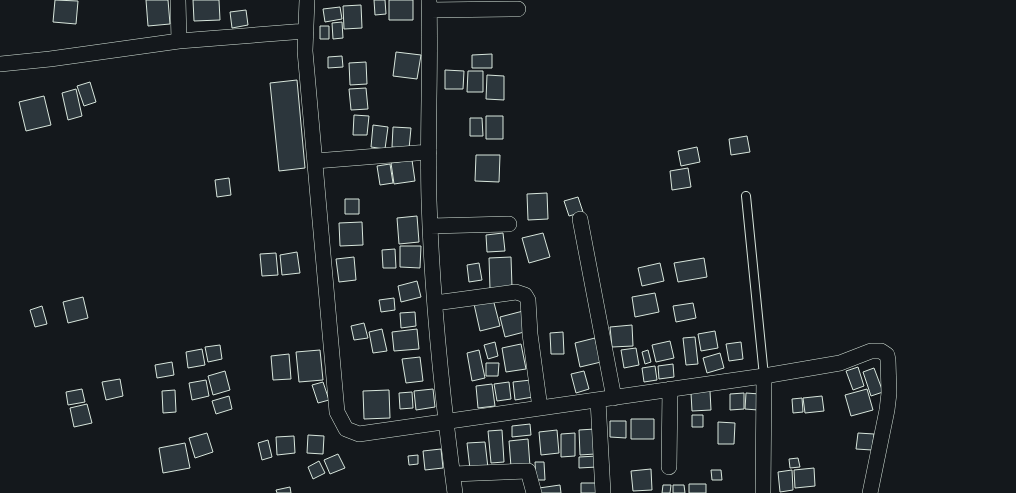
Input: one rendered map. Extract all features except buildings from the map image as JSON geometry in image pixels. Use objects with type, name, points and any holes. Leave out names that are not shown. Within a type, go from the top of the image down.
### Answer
[{"type":"street","points":[[178,0],[179,40]]},
{"type":"street","points":[[307,0],[305,51],[339,418],[346,429],[359,434],[764,376],[840,362],[875,350],[884,353],[888,364],[889,393],[870,493]]},
{"type":"street","points":[[455,493],[446,422],[435,303],[430,226],[430,5],[518,9]]},
{"type":"street","points":[[0,64],[50,59],[179,40],[306,31]]},
{"type":"street","points":[[315,161],[429,152]]},
{"type":"street","points":[[580,219],[614,398]]},
{"type":"street","points":[[430,226],[509,224]]},
{"type":"street","points":[[435,303],[516,292],[525,295],[528,300],[530,334],[540,408]]},
{"type":"street","points":[[763,493],[764,376]]},
{"type":"street","points":[[670,390],[670,468]]},
{"type":"street","points":[[598,400],[603,493]]},
{"type":"street","points":[[453,474],[524,470],[530,474],[534,493]]},
{"type":"lane","points":[[746,196],[764,376]]}]
